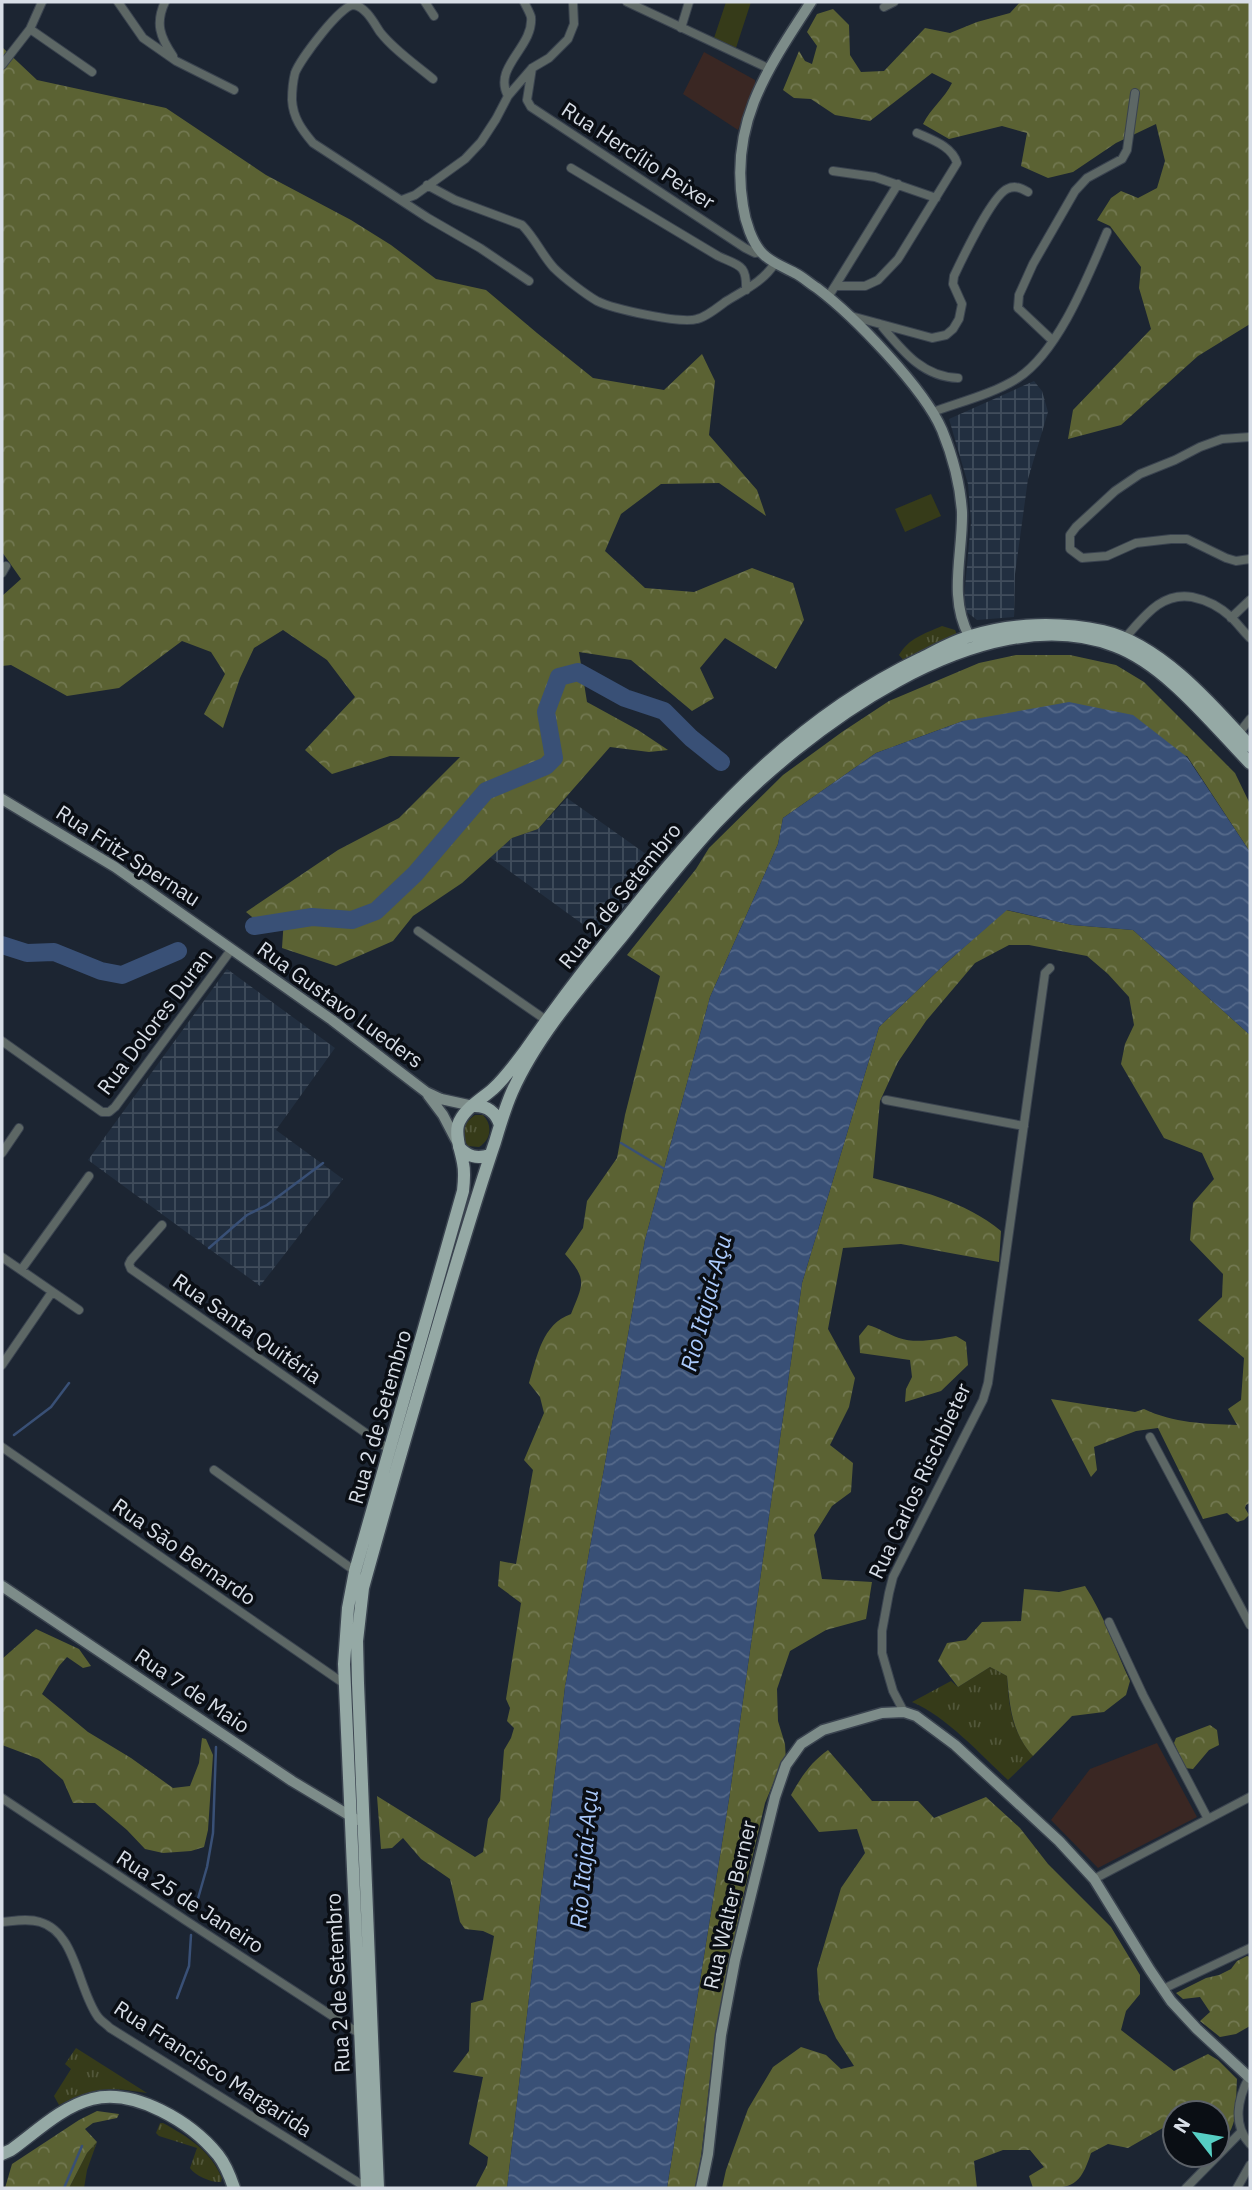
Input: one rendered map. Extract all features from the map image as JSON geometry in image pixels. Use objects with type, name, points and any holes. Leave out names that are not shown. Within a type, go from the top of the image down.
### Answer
[{"type":"main road","points":[[761,774],[779,751],[876,682],[1007,627],[1045,625],[1089,629],[1125,638],[1173,668],[1250,746]]},
{"type":"main road","points":[[971,642],[1037,635],[1072,637],[1113,645],[1135,655],[1171,682],[1250,763]]},
{"type":"main road","name":"Rua 2 de Setembro","points":[[367,2188],[344,1664],[348,1608],[355,1571],[463,1191],[464,1172],[459,1146],[459,1123],[473,1106],[505,1077],[589,962],[687,843],[709,818],[761,774]]},
{"type":"main road","name":"Rua 2 de Setembro","points":[[378,2188],[358,1641],[362,1588],[490,1155],[523,1071],[553,1025],[604,957],[693,850],[761,774]]},
{"type":"main road","points":[[473,1106],[488,1109],[496,1116],[500,1125]]},
{"type":"main road","points":[[459,1146],[470,1156],[490,1155]]},
{"type":"main road","points":[[2,2154],[75,2105],[105,2097],[127,2098],[159,2110],[196,2134],[219,2157],[234,2188]]},
{"type":"street","points":[[2,65],[30,29],[42,2]]},
{"type":"street","points":[[118,2],[144,38],[176,61],[234,90]]},
{"type":"street","points":[[165,2],[159,14],[159,31],[176,61]]},
{"type":"street","points":[[425,2],[434,16]]},
{"type":"street","points":[[508,96],[503,88],[504,79],[528,34],[531,17],[524,2]]},
{"type":"street","points":[[402,200],[415,195],[465,159],[473,150],[496,120],[508,96],[532,68],[549,58],[568,39],[574,24],[573,2]]},
{"type":"street","points":[[626,2],[768,68]]},
{"type":"street","points":[[681,28],[689,2]]},
{"type":"street","points":[[811,2],[768,68],[745,129],[738,169],[744,216],[761,253],[798,274],[848,316],[906,376],[941,427],[959,479],[962,534],[957,589],[960,617],[971,642]]},
{"type":"street","points":[[884,7],[894,2]]},
{"type":"street","points":[[433,79],[392,45],[362,9],[355,5],[346,7],[337,15],[304,57],[295,74],[292,103],[299,126],[313,143],[529,281]]},
{"type":"street","points":[[30,29],[92,72]]},
{"type":"street","name":"Rua Hercílio Peixer","points":[[532,68],[527,100],[531,107],[745,248],[761,253]]},
{"type":"street","points":[[1052,340],[1018,308],[1019,295],[1033,264],[1075,191],[1087,178],[1122,159],[1127,150],[1135,93]]},
{"type":"street","points":[[835,286],[865,286],[878,280],[898,258],[957,163],[955,156],[942,144],[917,133]]},
{"type":"street","points":[[571,168],[741,267],[746,276],[746,290]]},
{"type":"street","points":[[833,172],[875,177],[936,198]]},
{"type":"street","points":[[828,297],[898,184]]},
{"type":"street","points":[[427,185],[455,200],[522,225],[555,269],[598,301],[622,310],[665,319],[698,320],[767,275],[775,263]]},
{"type":"street","points":[[848,316],[932,338],[946,335],[959,319],[962,304],[953,284],[954,276],[976,231],[1002,192],[1010,187],[1019,187],[1028,192]]},
{"type":"street","points":[[933,412],[1018,378],[1036,361],[1076,305],[1107,232]]},
{"type":"street","points":[[879,323],[899,347],[928,372],[943,378],[958,378]]},
{"type":"street","points":[[1250,437],[1222,439],[1140,474],[1115,491],[1076,527],[1069,542],[1070,549],[1082,558],[1107,556],[1136,543],[1171,539],[1187,540],[1236,561],[1250,559]]},
{"type":"street","points":[[1125,638],[1157,604],[1181,596],[1202,599],[1216,605],[1250,638]]},
{"type":"street","points":[[1231,618],[1250,600]]},
{"type":"street","points":[[1238,733],[1250,719]]},
{"type":"street","name":"Rua Fritz Spernau","points":[[2,799],[116,867],[231,950]]},
{"type":"street","points":[[418,931],[546,1020]]},
{"type":"street","name":"Rua Dolores Duran","points":[[2,1041],[102,1112],[109,1112],[231,950]]},
{"type":"street","name":"Rua Gustavo Lueders","points":[[231,950],[332,1020],[426,1093],[443,1115],[459,1146]]},
{"type":"street","name":"Rua Carlos Rischbieter","points":[[904,1712],[893,1691],[882,1653],[884,1611],[893,1577],[983,1400],[988,1383],[1045,973],[1050,968]]},
{"type":"street","name":"Rua Gustavo Lueders","points":[[426,1093],[473,1106]]},
{"type":"street","points":[[886,1100],[1024,1126]]},
{"type":"street","points":[[2,1153],[19,1128]]},
{"type":"street","points":[[21,1270],[89,1176]]},
{"type":"street","name":"Rua Santa Quitéria","points":[[162,1224],[131,1259],[131,1269],[390,1450]]},
{"type":"street","points":[[2,1257],[79,1310]]},
{"type":"street","points":[[2,1364],[52,1292]]},
{"type":"street","points":[[1150,1437],[1250,1625]]},
{"type":"street","name":"Rua São Bernardo","points":[[2,1447],[346,1685]]},
{"type":"street","points":[[214,1470],[355,1571]]},
{"type":"street","name":"Rua 7 de Maio","points":[[2,1586],[281,1774],[363,1823]]},
{"type":"street","points":[[1109,1622],[1143,1695],[1208,1819]]},
{"type":"street","points":[[904,1712],[916,1716],[955,1745],[1059,1841],[1094,1879],[1163,1989],[1196,2029],[1249,2078],[1240,2095],[1238,2111],[1241,2132],[1250,2144]]},
{"type":"street","name":"Rua Walter Berner","points":[[701,2188],[735,1960],[775,1797],[786,1765],[801,1744],[823,1730],[881,1713],[904,1712]]},
{"type":"street","points":[[1094,1879],[1250,1797]]},
{"type":"street","name":"Rua 25 de Janeiro","points":[[2,1798],[360,2034]]},
{"type":"street","name":"Rua Francisco Margarida","points":[[2,1922],[34,1920],[52,1927],[60,1933],[65,1943],[93,2009],[110,2028],[367,2188]]},
{"type":"street","points":[[1163,1989],[1250,1948]]},
{"type":"street","points":[[1186,2188],[1241,2132]]},
{"type":"street","points":[[1237,2188],[1250,2165]]},
{"type":"shaded area","points":[[704,52],[755,80],[755,87],[738,130],[683,94]]},
{"type":"shaded area","points":[[1034,381],[1042,391],[1048,412],[1028,479],[1015,574],[1014,617],[977,620],[963,609],[971,522],[968,484],[949,419]]},
{"type":"shaded area","points":[[567,798],[660,864],[599,936],[490,857],[512,838],[538,829]]},
{"type":"shaded area","points":[[227,969],[335,1048],[276,1130],[343,1179],[260,1286],[88,1160]]},
{"type":"shaded area","points":[[1157,1743],[1197,1817],[1098,1868],[1051,1820],[1090,1769]]},
{"type":"green space","points":[[726,2],[751,2],[735,51],[713,41]]},
{"type":"green space","points":[[1020,2],[1250,2],[1250,324],[1198,356],[1121,425],[1068,439],[1073,410],[1151,329],[1139,288],[1141,267],[1110,226],[1097,220],[1111,198],[1121,191],[1138,198],[1157,188],[1165,161],[1156,124],[1116,143],[1073,172],[1048,178],[1021,166],[1027,133],[1002,126],[949,139],[923,124],[952,83],[932,73],[870,121],[835,115],[811,99],[794,98],[783,90],[799,51],[805,61],[812,64],[817,46],[807,32],[817,14],[833,9],[849,25],[850,55],[861,72],[884,71],[925,28],[950,33],[1010,13]]},
{"type":"green space","points":[[2,47],[37,80],[166,108],[266,175],[351,220],[391,245],[436,279],[486,290],[593,378],[664,390],[702,354],[715,381],[709,435],[757,490],[766,516],[719,483],[661,484],[621,514],[605,551],[645,588],[694,592],[752,568],[793,583],[804,620],[776,669],[725,638],[700,668],[714,698],[692,711],[631,660],[579,652],[587,702],[668,750],[649,752],[610,747],[538,829],[512,838],[462,883],[413,916],[393,941],[336,966],[282,948],[284,918],[258,922],[246,912],[338,850],[399,818],[460,757],[390,756],[332,774],[305,750],[355,697],[327,660],[283,630],[254,648],[240,678],[223,728],[204,714],[225,674],[211,652],[182,641],[119,688],[67,696],[11,665],[2,666],[2,596],[21,579],[2,552]]},
{"type":"green space","points":[[931,494],[941,516],[905,532],[895,509]]},
{"type":"green space","points":[[942,626],[955,630],[958,637],[905,662],[899,655],[912,640]]},
{"type":"green space","points":[[1016,655],[1070,655],[1116,665],[1144,682],[1235,773],[1250,804],[1250,852],[1187,756],[963,721],[876,753],[783,818],[778,844],[710,997],[645,1240],[565,1687],[507,2188],[475,2188],[487,2165],[488,2157],[469,2144],[483,2077],[453,2072],[469,2051],[471,2003],[483,2000],[494,1936],[483,1931],[465,1929],[460,1922],[450,1879],[421,1859],[403,1838],[392,1848],[381,1849],[377,1796],[475,1857],[483,1852],[488,1819],[500,1801],[504,1750],[514,1728],[507,1721],[510,1708],[506,1699],[521,1603],[498,1586],[500,1561],[516,1564],[533,1470],[524,1460],[544,1413],[540,1397],[529,1383],[547,1333],[553,1325],[571,1314],[578,1296],[580,1276],[565,1254],[583,1228],[587,1201],[617,1158],[625,1115],[660,976],[627,955],[696,869],[709,848],[783,775],[889,701],[979,663]]},
{"type":"green space","points":[[1006,910],[1072,925],[1133,930],[1250,1035],[1250,1503],[1245,1508],[1249,1515],[1237,1522],[1227,1513],[1203,1519],[1158,1428],[1136,1431],[1094,1447],[1097,1470],[1091,1477],[1051,1399],[1135,1412],[1144,1409],[1190,1422],[1237,1425],[1228,1409],[1241,1400],[1244,1358],[1198,1320],[1222,1297],[1223,1274],[1190,1240],[1193,1203],[1214,1179],[1202,1153],[1164,1138],[1121,1064],[1125,1044],[1134,1025],[1129,997],[1087,956],[1029,945],[1009,945],[975,963],[926,1021],[898,1062],[880,1101],[873,1178],[956,1204],[987,1221],[1001,1231],[999,1262],[901,1244],[843,1248],[828,1329],[855,1378],[849,1407],[830,1445],[853,1463],[851,1492],[832,1506],[814,1535],[822,1579],[872,1582],[866,1619],[826,1630],[790,1651],[777,1689],[778,1721],[785,1744],[786,1761],[765,1803],[741,1906],[715,2036],[695,2188],[667,2188],[729,1799],[802,1283],[879,1027]]},
{"type":"green space","points":[[475,1115],[483,1115],[489,1128],[486,1140],[479,1147],[468,1146],[464,1137],[465,1125]]},
{"type":"green space","points":[[868,1325],[913,1341],[956,1336],[966,1342],[968,1365],[941,1391],[905,1402],[906,1389],[912,1377],[910,1360],[860,1353],[859,1336]]},
{"type":"green space","points":[[1085,1586],[1104,1620],[1130,1681],[1126,1695],[1104,1712],[1072,1716],[1033,1756],[1016,1728],[1007,1676],[990,1667],[958,1687],[938,1661],[947,1643],[966,1640],[982,1622],[1021,1621],[1024,1589],[1059,1592]]},
{"type":"green space","points":[[36,1629],[79,1649],[91,1666],[83,1668],[67,1657],[42,1694],[88,1732],[173,1788],[190,1786],[199,1763],[202,1738],[206,1739],[213,1755],[208,1830],[204,1847],[163,1853],[145,1849],[95,1803],[73,1803],[63,1780],[39,1759],[2,1745],[2,1659]]},
{"type":"green space","points":[[990,1667],[1007,1676],[1012,1718],[1020,1737],[1033,1756],[1008,1780],[950,1726],[912,1702],[951,1681],[958,1687]]},
{"type":"green space","points":[[1210,1725],[1217,1730],[1219,1745],[1209,1750],[1193,1769],[1185,1768],[1174,1743],[1176,1738]]},
{"type":"green space","points":[[828,1750],[872,1801],[918,1801],[934,1818],[986,1797],[1020,1828],[1048,1864],[1111,1927],[1140,1975],[1140,1994],[1126,2011],[1121,2030],[1174,2071],[1208,2054],[1237,2079],[1236,2108],[1231,2130],[1231,2099],[1161,2099],[1161,2129],[1128,2148],[1108,2144],[1091,2153],[1082,2174],[1064,2187],[1033,2188],[1029,2176],[1044,2167],[1030,2150],[1003,2150],[974,2161],[977,2188],[722,2188],[748,2109],[773,2067],[801,2047],[826,2055],[841,2069],[854,2066],[836,2038],[819,2000],[817,1969],[841,1888],[865,1853],[857,1829],[819,1832],[791,1795],[816,1760]]},
{"type":"green space","points":[[1250,1957],[1250,2026],[1236,2034],[1220,2037],[1200,2021],[1210,2012],[1200,1997],[1183,1999],[1176,1993],[1231,1969],[1237,1961]]},
{"type":"green space","points":[[76,2048],[147,2093],[93,2091],[59,2105],[54,2096],[71,2069],[65,2064]]},
{"type":"green space","points":[[97,2111],[119,2114],[117,2118],[93,2123],[85,2129],[97,2142],[87,2153],[69,2188],[5,2188],[12,2164]]},
{"type":"green space","points":[[160,2123],[181,2134],[205,2152],[217,2168],[221,2182],[204,2178],[192,2171],[190,2168],[197,2148],[159,2136],[156,2133]]},
{"type":"green space","points":[[97,2142],[84,2188],[69,2188],[87,2153]]},
{"type":"water","name":"Rio Itajaí-Açu","points":[[1069,702],[1133,715],[1187,757],[1250,852],[1250,1035],[1133,930],[1072,925],[1007,910],[879,1027],[802,1283],[729,1799],[667,2188],[507,2188],[565,1687],[645,1240],[710,997],[778,844],[783,818],[876,753],[963,721]]},
{"type":"waterway","points":[[254,926],[312,917],[352,920],[376,911],[415,874],[486,791],[546,766],[554,758],[546,712],[559,677],[578,672],[625,698],[664,711],[691,738],[721,762]]},
{"type":"waterway","points":[[2,945],[27,953],[54,952],[101,971],[122,975],[178,951]]},
{"type":"waterway","points":[[621,1143],[666,1170]]},
{"type":"waterway","points":[[209,1248],[247,1215],[267,1205],[323,1163]]},
{"type":"waterway","points":[[14,1435],[51,1407],[69,1383]]},
{"type":"waterway","points":[[195,1909],[213,1833],[216,1747]]},
{"type":"waterway","points":[[177,1998],[189,1966],[191,1935]]},
{"type":"waterway","points":[[64,2188],[82,2146]]}]
